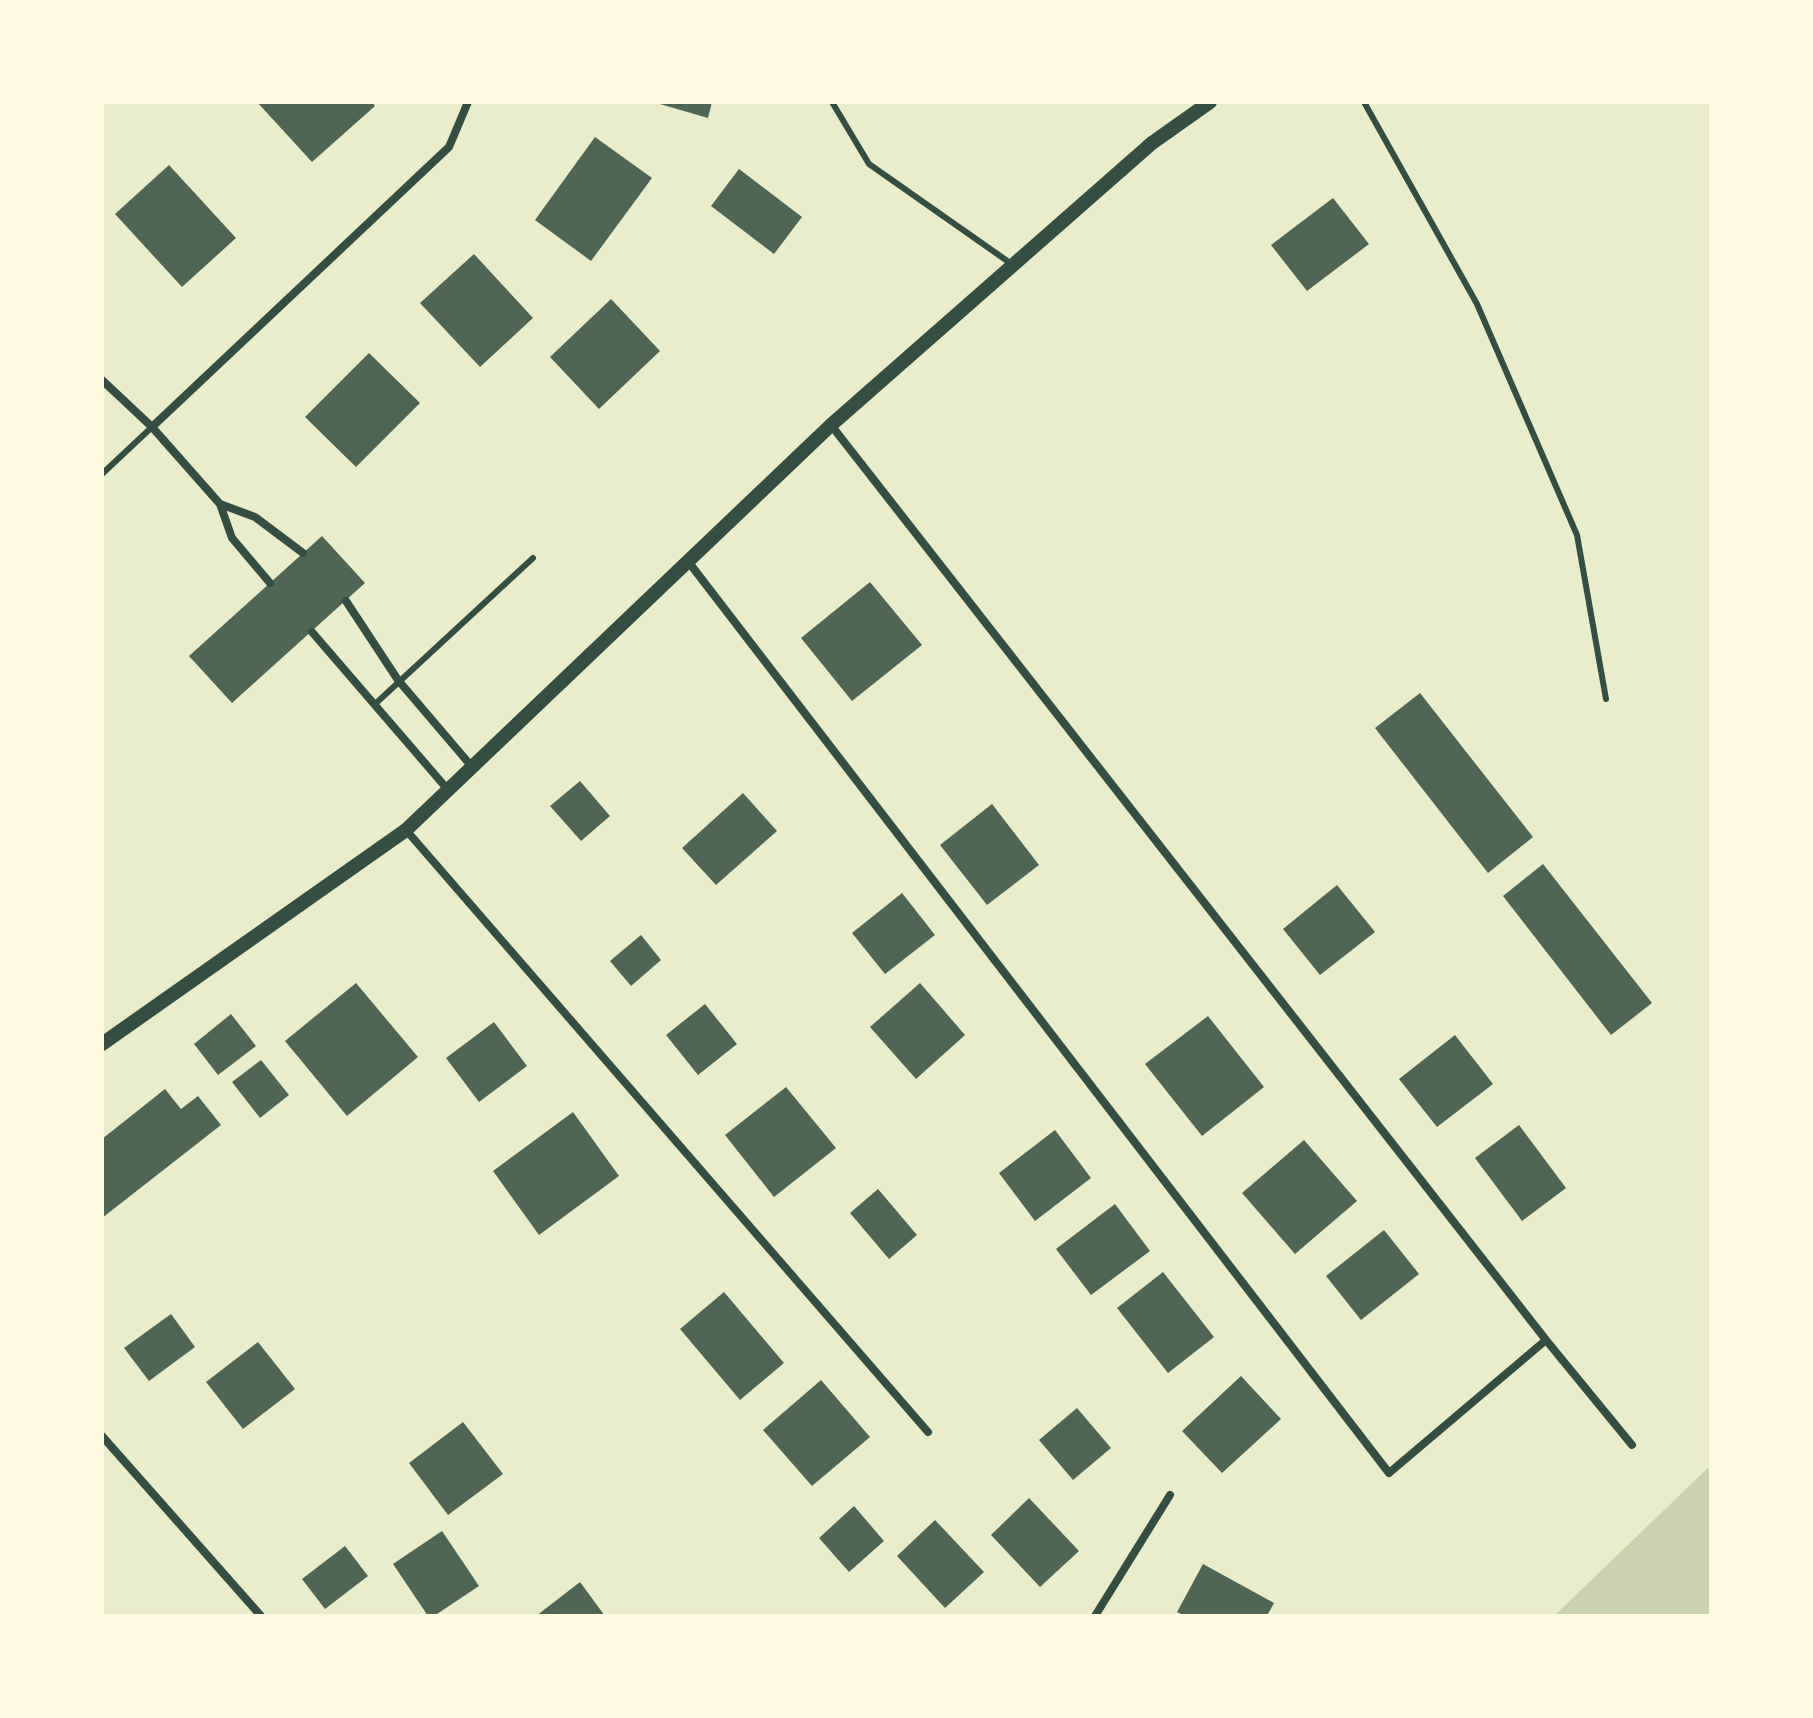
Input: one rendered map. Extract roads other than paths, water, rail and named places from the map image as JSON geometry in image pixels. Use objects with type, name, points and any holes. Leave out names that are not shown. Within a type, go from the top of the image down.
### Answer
[{"type":"street","points":[[152,427],[449,147],[468,102]]},
{"type":"street","points":[[102,1044],[406,830],[831,425],[1152,143],[1210,102]]},
{"type":"street","points":[[102,380],[152,427],[220,504],[232,538],[270,583]]},
{"type":"street","points":[[831,425],[1546,1340],[1632,1445]]},
{"type":"street","points":[[220,504],[255,517],[303,553]]},
{"type":"street","points":[[687,560],[1389,1473],[1546,1340]]},
{"type":"street","points":[[346,601],[398,680],[473,769]]},
{"type":"street","points":[[312,632],[449,791]]},
{"type":"street","points":[[406,830],[928,1432]]},
{"type":"street","points":[[102,1436],[261,1616]]},
{"type":"street","points":[[1095,1616],[1170,1495]]},
{"type":"lane","points":[[832,102],[869,164],[1013,265]]},
{"type":"lane","points":[[1364,102],[1477,304],[1577,535],[1606,699]]},
{"type":"lane","points":[[102,474],[152,427]]},
{"type":"lane","points":[[374,705],[533,558]]}]
